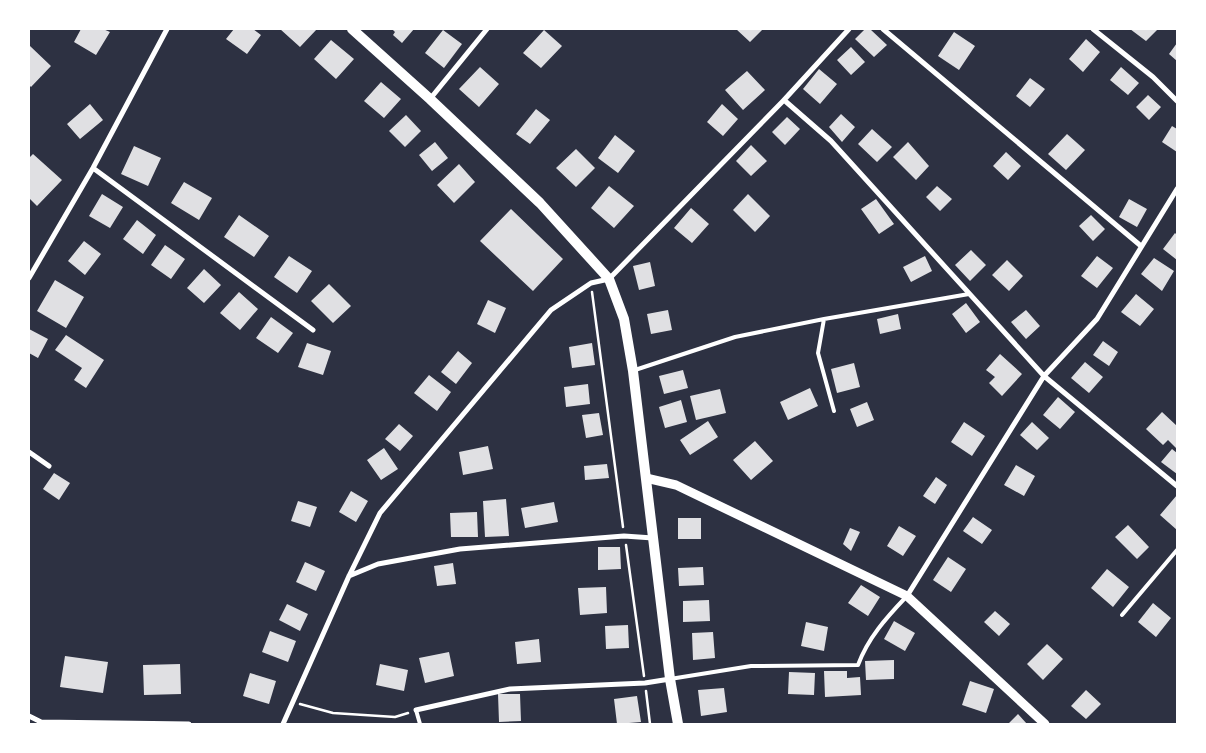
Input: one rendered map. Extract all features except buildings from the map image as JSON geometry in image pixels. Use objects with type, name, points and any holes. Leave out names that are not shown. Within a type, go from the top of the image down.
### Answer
[{"type":"main road","points":[[352,29],[430,99],[540,203],[609,279],[624,319],[633,371],[670,679],[678,724]]},
{"type":"street","points":[[29,278],[93,168],[166,29]]},
{"type":"street","points":[[430,99],[487,29]]},
{"type":"street","points":[[283,724],[349,576],[380,513],[552,310],[591,283],[609,279],[784,100],[849,29]]},
{"type":"street","points":[[883,29],[1141,246]]},
{"type":"street","points":[[1093,29],[1153,77],[1177,102]]},
{"type":"street","points":[[784,100],[831,141],[1044,376],[1177,486]]},
{"type":"street","points":[[93,168],[313,330]]},
{"type":"street","points":[[907,596],[1044,376],[1097,319],[1177,189]]},
{"type":"street","points":[[29,452],[49,466]]},
{"type":"street","points":[[646,478],[676,485],[907,596],[1045,724]]},
{"type":"street","points":[[349,576],[378,564],[460,549],[624,536],[653,538]]},
{"type":"street","points":[[416,710],[510,689],[645,683],[670,679]]},
{"type":"street","points":[[29,716],[41,722],[189,724]]},
{"type":"lane","points":[[633,371],[735,337],[824,319],[969,294]]},
{"type":"lane","points":[[824,319],[818,353],[834,411]]},
{"type":"lane","points":[[1122,615],[1177,550]]},
{"type":"lane","points":[[670,679],[751,666],[858,665],[865,648],[885,619],[907,596]]},
{"type":"lane","points":[[416,710],[420,724]]},
{"type":"path","points":[[591,283],[650,724]]},
{"type":"path","points":[[293,702],[333,713],[395,717],[416,710]]}]
